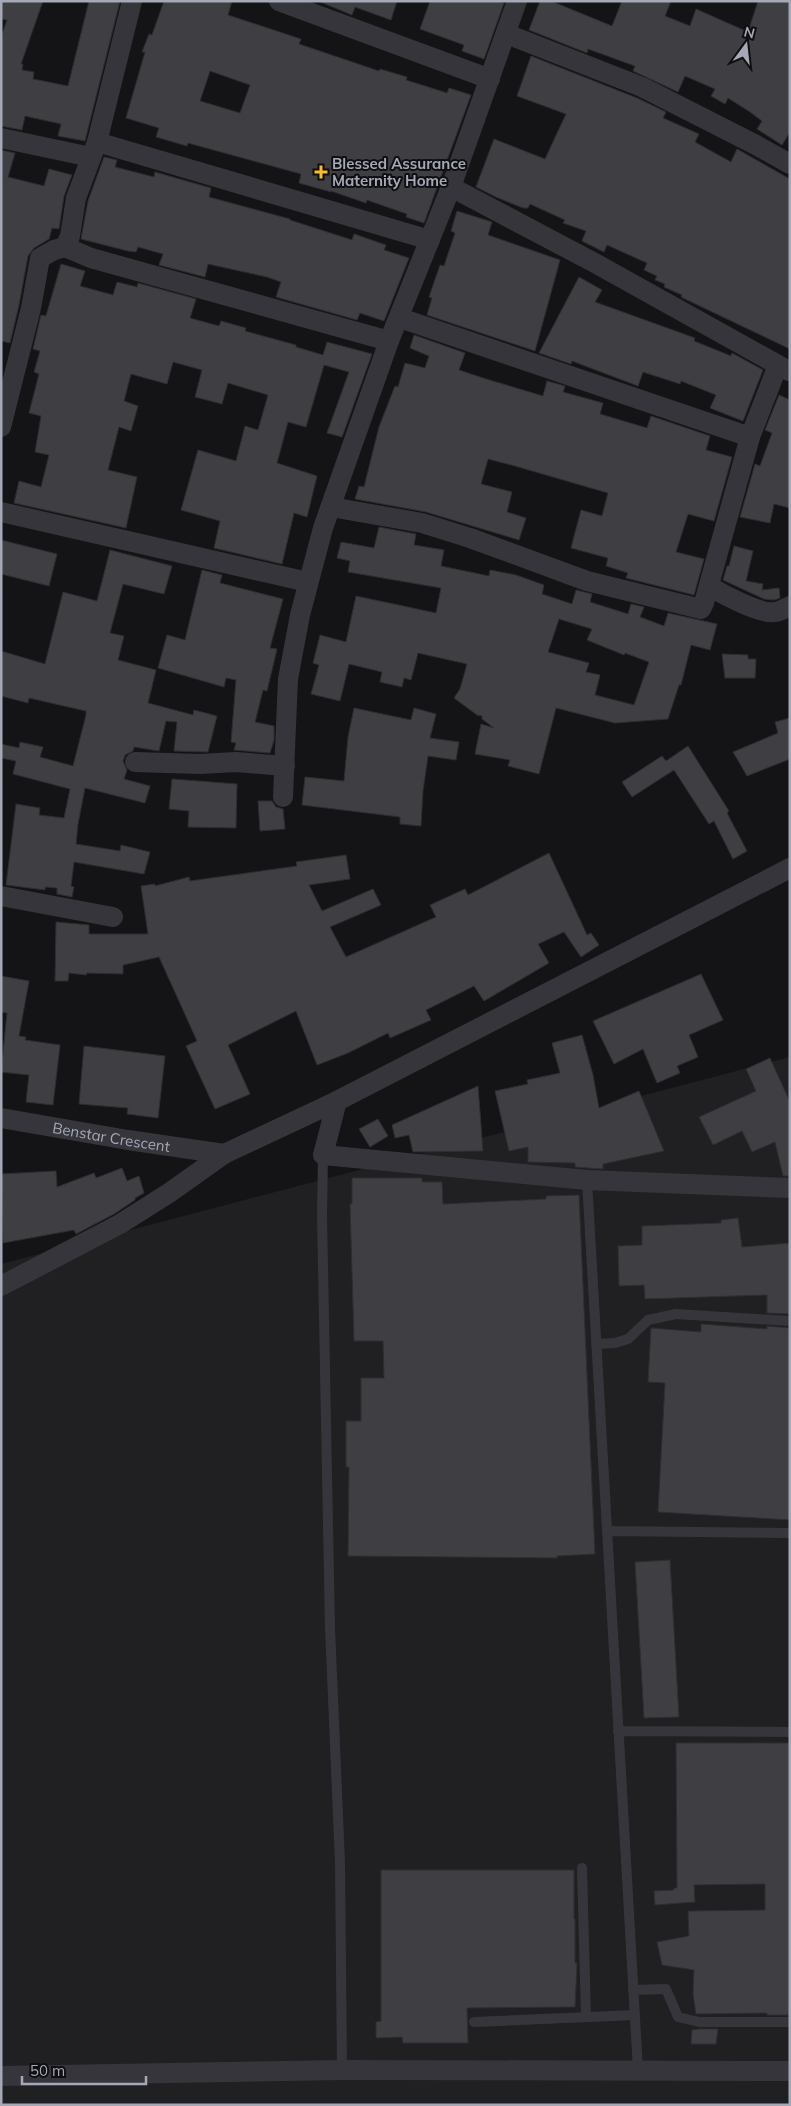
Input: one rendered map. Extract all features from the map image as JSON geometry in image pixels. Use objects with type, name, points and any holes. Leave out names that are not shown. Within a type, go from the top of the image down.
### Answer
[{"type":"street","points":[[65,247],[70,236],[76,198],[94,150],[132,1]]},
{"type":"street","points":[[279,1],[490,79]]},
{"type":"street","points":[[283,798],[288,678],[308,582],[331,507],[390,341],[451,187],[507,34],[517,1]]},
{"type":"street","points":[[507,34],[642,87],[790,164]]},
{"type":"street","points":[[1,138],[94,150],[430,240]]},
{"type":"street","points":[[331,507],[422,523],[470,538],[588,581],[692,608],[701,609],[703,606],[750,437],[784,368],[601,266],[451,187]]},
{"type":"street","points":[[1,427],[9,367],[40,258],[54,250],[65,247],[91,258],[390,341]]},
{"type":"street","points":[[400,318],[750,437]]},
{"type":"street","points":[[1,512],[308,582]]},
{"type":"street","points":[[709,586],[733,600],[767,613],[776,612],[790,606]]},
{"type":"street","points":[[135,762],[200,764],[236,762],[284,766]]},
{"type":"street","points":[[1,1286],[120,1224],[169,1193],[224,1154],[337,1101],[790,868]]},
{"type":"street","points":[[1,896],[113,917]]},
{"type":"street","points":[[337,1101],[323,1155],[587,1180],[790,1188]]},
{"type":"street","name":"Benstar Crescent","points":[[1,1118],[224,1154]]},
{"type":"street","points":[[1,2076],[342,2070],[790,2071]]},
{"type":"lane","points":[[323,1155],[322,1225],[331,1638],[340,1862],[342,2070]]},
{"type":"lane","points":[[587,1180],[638,2070]]},
{"type":"lane","points":[[596,1344],[615,1343],[628,1339],[648,1320],[676,1314],[790,1320]]},
{"type":"lane","points":[[607,1531],[790,1533]]},
{"type":"lane","points":[[618,1731],[790,1732]]},
{"type":"lane","points":[[582,1868],[586,2017]]},
{"type":"lane","points":[[633,1990],[666,1989],[678,2017],[699,2022],[790,2022]]},
{"type":"lane","points":[[474,2022],[635,2015]]},
{"type":"shaded area","points":[[790,1057],[790,2105],[1,2105],[1,1264]]},
{"type":"building","points":[[1,1],[43,1],[21,64],[23,64],[22,70],[34,72],[33,79],[68,86],[89,1],[120,1],[85,141],[58,136],[61,124],[25,116],[22,130],[1,126],[1,37],[7,20],[1,19]]},
{"type":"building","points":[[164,1],[232,1],[228,15],[301,39],[299,44],[379,71],[380,69],[407,77],[406,80],[447,93],[449,88],[471,95],[424,223],[406,217],[407,214],[367,200],[366,203],[299,183],[301,174],[188,143],[187,146],[156,137],[159,128],[126,118],[145,52],[142,52],[149,34],[152,35]],"holes":[[[210,71],[250,85],[240,113],[200,101]]]},
{"type":"building","points":[[318,1],[397,1],[391,20],[355,7],[352,15]]},
{"type":"building","points":[[430,1],[499,1],[504,3],[484,59],[462,51],[464,45],[420,29]]},
{"type":"building","points":[[540,1],[551,1],[612,26],[622,1],[671,1],[665,16],[690,26],[696,9],[748,32],[758,1],[790,1],[790,132],[782,145],[757,129],[762,121],[750,112],[728,98],[725,104],[711,96],[715,89],[685,76],[678,92],[633,71],[635,66],[588,49],[587,53],[529,30]]},
{"type":"building","points":[[531,56],[637,98],[666,112],[663,118],[699,134],[695,142],[731,162],[737,149],[790,179],[790,349],[664,287],[665,284],[655,280],[657,276],[644,270],[647,263],[607,245],[604,252],[582,241],[586,231],[563,223],[565,220],[530,204],[528,208],[523,208],[476,187],[494,139],[545,159],[566,114],[517,96]]},
{"type":"building","points":[[1,150],[15,153],[8,177],[44,186],[49,169],[72,175],[64,196],[59,229],[52,228],[49,239],[34,248],[28,256],[10,343],[1,341]]},
{"type":"building","points":[[104,157],[117,160],[115,167],[154,177],[155,172],[211,188],[209,197],[290,219],[352,240],[354,234],[386,245],[384,250],[409,258],[384,321],[360,313],[357,320],[276,297],[281,282],[267,277],[208,264],[205,277],[159,265],[163,254],[138,247],[136,252],[128,251],[81,239],[88,201]]},
{"type":"building","points":[[457,211],[492,222],[488,235],[560,260],[535,351],[427,315],[432,298],[429,297],[440,265],[444,266],[455,233],[451,231]]},
{"type":"building","points":[[61,264],[85,271],[80,286],[113,295],[117,282],[137,287],[138,283],[196,299],[190,318],[219,326],[221,321],[246,328],[245,331],[296,345],[296,347],[323,355],[327,342],[372,354],[342,437],[327,433],[349,372],[324,365],[306,427],[288,422],[277,463],[317,476],[307,517],[294,513],[282,564],[214,548],[220,521],[181,510],[198,450],[236,461],[245,426],[258,430],[268,395],[228,383],[222,404],[195,397],[202,370],[173,362],[167,384],[131,374],[124,401],[138,406],[131,431],[119,427],[108,470],[137,477],[126,528],[14,503],[19,481],[41,487],[49,455],[35,452],[41,416],[29,413],[39,374],[34,372],[40,351],[33,349],[41,315],[46,316]]},
{"type":"building","points":[[579,277],[602,290],[595,302],[695,338],[694,341],[731,356],[732,353],[763,370],[743,421],[710,408],[716,395],[681,381],[680,384],[643,372],[638,386],[572,361],[571,364],[539,353]]},
{"type":"building","points":[[414,335],[465,353],[459,370],[543,396],[547,381],[565,386],[563,392],[603,403],[600,414],[647,428],[651,416],[710,436],[706,450],[732,457],[714,521],[688,514],[676,552],[704,559],[694,595],[626,578],[628,573],[606,566],[608,558],[571,548],[581,510],[602,516],[608,493],[515,466],[488,459],[481,484],[512,492],[507,512],[526,518],[519,540],[426,512],[355,499],[359,486],[364,487],[379,427],[395,386],[398,387],[405,363],[425,368],[429,356],[410,348]]},
{"type":"building","points":[[779,395],[790,400],[790,508],[774,504],[770,523],[740,517],[755,464],[760,466],[772,433],[765,430]]},
{"type":"building","points":[[379,527],[416,534],[414,545],[444,550],[441,566],[489,576],[490,570],[516,575],[544,585],[542,594],[572,604],[576,590],[592,594],[590,602],[628,614],[631,604],[644,607],[640,617],[664,626],[668,613],[717,624],[710,650],[691,645],[681,685],[679,685],[668,719],[615,723],[556,708],[539,774],[508,766],[510,760],[475,754],[481,724],[494,728],[482,719],[482,716],[477,715],[454,698],[460,689],[467,664],[418,653],[411,680],[404,678],[402,687],[380,682],[382,672],[349,664],[340,701],[311,694],[319,665],[313,663],[320,635],[346,642],[356,596],[436,613],[441,588],[348,572],[350,561],[337,558],[341,542],[374,548]],"holes":[[[559,619],[592,629],[587,640],[624,655],[625,653],[649,662],[634,705],[595,695],[600,675],[586,672],[589,663],[548,652]]]},
{"type":"building","points":[[1,540],[57,554],[49,586],[1,574]]},
{"type":"building","points":[[734,546],[753,551],[746,581],[763,584],[762,590],[779,588],[780,598],[774,600],[764,599],[723,580]]},
{"type":"building","points":[[110,550],[172,566],[164,594],[123,584],[110,633],[124,636],[118,660],[156,670],[148,703],[193,715],[194,710],[217,716],[208,752],[174,751],[177,722],[166,721],[159,751],[134,747],[133,751],[125,755],[123,761],[127,770],[124,779],[150,786],[145,803],[85,788],[76,844],[120,851],[121,845],[150,852],[144,874],[74,862],[71,886],[74,887],[72,897],[57,894],[57,888],[45,887],[45,890],[6,885],[16,804],[40,808],[39,815],[64,818],[70,789],[13,774],[16,761],[1,758],[1,744],[19,748],[20,742],[43,747],[40,757],[73,766],[86,711],[29,698],[28,703],[1,696],[1,651],[45,664],[63,592],[97,601]]},
{"type":"building","points":[[202,570],[222,575],[220,583],[283,599],[270,648],[277,649],[267,691],[263,690],[255,722],[274,726],[274,740],[270,753],[234,750],[236,743],[231,742],[236,680],[226,678],[224,687],[158,668],[167,635],[185,640]]},
{"type":"building","points":[[722,654],[748,655],[748,659],[756,659],[755,678],[725,678]]},
{"type":"building","points":[[354,708],[411,720],[414,708],[436,714],[430,738],[459,742],[456,760],[428,756],[421,826],[400,824],[400,817],[302,805],[305,777],[344,781],[348,737]]},
{"type":"building","points":[[790,718],[790,759],[747,776],[733,752],[778,733],[775,722]]},
{"type":"building","points":[[688,746],[729,811],[727,813],[747,851],[733,859],[714,821],[709,824],[674,770],[632,797],[622,782],[662,756],[666,761]]},
{"type":"building","points":[[172,779],[237,784],[236,828],[188,827],[189,811],[169,809]]},
{"type":"building","points":[[258,801],[272,801],[276,807],[283,809],[285,829],[260,831]]},
{"type":"building","points":[[549,853],[587,935],[591,933],[599,945],[581,957],[564,932],[538,944],[549,963],[484,1001],[474,986],[426,1010],[431,1020],[390,1038],[388,1033],[348,1053],[317,1065],[296,1011],[228,1045],[250,1094],[215,1109],[186,1046],[197,1041],[159,957],[123,965],[123,974],[87,973],[86,975],[69,973],[68,981],[55,981],[56,922],[89,925],[89,934],[148,934],[141,886],[155,884],[155,886],[189,877],[190,881],[297,866],[296,862],[346,855],[350,879],[309,885],[322,911],[373,889],[381,905],[330,927],[346,957],[436,917],[430,905],[465,889],[468,895]]},
{"type":"building","points":[[701,974],[723,1020],[689,1035],[698,1057],[677,1066],[680,1073],[657,1083],[643,1049],[614,1064],[593,1021]]},
{"type":"building","points":[[1,976],[29,981],[19,1036],[26,1037],[25,1040],[60,1045],[53,1105],[26,1102],[29,1075],[1,1072],[7,1013],[1,1012]]},
{"type":"building","points":[[582,1035],[593,1075],[599,1108],[639,1091],[664,1151],[603,1164],[603,1169],[575,1167],[575,1163],[528,1162],[528,1147],[509,1151],[495,1091],[528,1084],[527,1080],[560,1073],[552,1043]]},
{"type":"building","points":[[84,1046],[165,1056],[158,1118],[127,1114],[128,1108],[79,1104]]},
{"type":"building","points":[[770,1058],[790,1102],[790,1176],[783,1176],[775,1142],[752,1152],[742,1131],[713,1145],[699,1117],[756,1091],[746,1069]]},
{"type":"building","points":[[478,1086],[483,1151],[413,1152],[409,1135],[395,1138],[392,1125]]},
{"type":"building","points":[[378,1119],[388,1136],[370,1147],[359,1129]]},
{"type":"building","points":[[122,1168],[127,1181],[139,1176],[144,1193],[114,1214],[76,1234],[74,1230],[3,1243],[1,1174],[56,1171],[57,1187],[94,1173],[96,1178]]},
{"type":"building","points":[[352,1178],[422,1178],[422,1182],[442,1182],[443,1204],[546,1199],[546,1196],[579,1195],[595,1554],[557,1556],[557,1558],[348,1556],[349,1467],[346,1467],[346,1421],[361,1421],[361,1378],[384,1378],[383,1341],[354,1341],[350,1204],[352,1204]]},
{"type":"building","points":[[738,1218],[742,1247],[790,1243],[790,1314],[767,1313],[767,1295],[645,1299],[644,1285],[619,1286],[618,1246],[642,1245],[642,1226],[721,1223],[721,1220]]},
{"type":"building","points":[[701,1324],[767,1329],[767,1326],[790,1328],[790,1520],[658,1512],[665,1383],[648,1382],[651,1328],[701,1332]]},
{"type":"building","points":[[670,1560],[679,1717],[644,1718],[635,1562]]},
{"type":"building","points":[[676,1743],[790,1743],[790,2015],[767,2015],[767,2013],[696,2014],[693,1994],[694,1970],[662,1965],[657,1942],[689,1936],[688,1911],[765,1910],[765,1884],[694,1885],[695,1902],[655,1905],[654,1891],[674,1890],[674,1888],[677,1888]]},
{"type":"building","points":[[381,1870],[574,1870],[575,1963],[577,1963],[575,2007],[467,2008],[468,2043],[403,2043],[402,2037],[376,2038],[376,2022],[381,2021]]},
{"type":"building","points":[[718,2029],[716,2044],[691,2044],[692,2030]]},
{"type":"place","name":"Blessed Assurance Maternity Home","points":[[321,172]]}]
